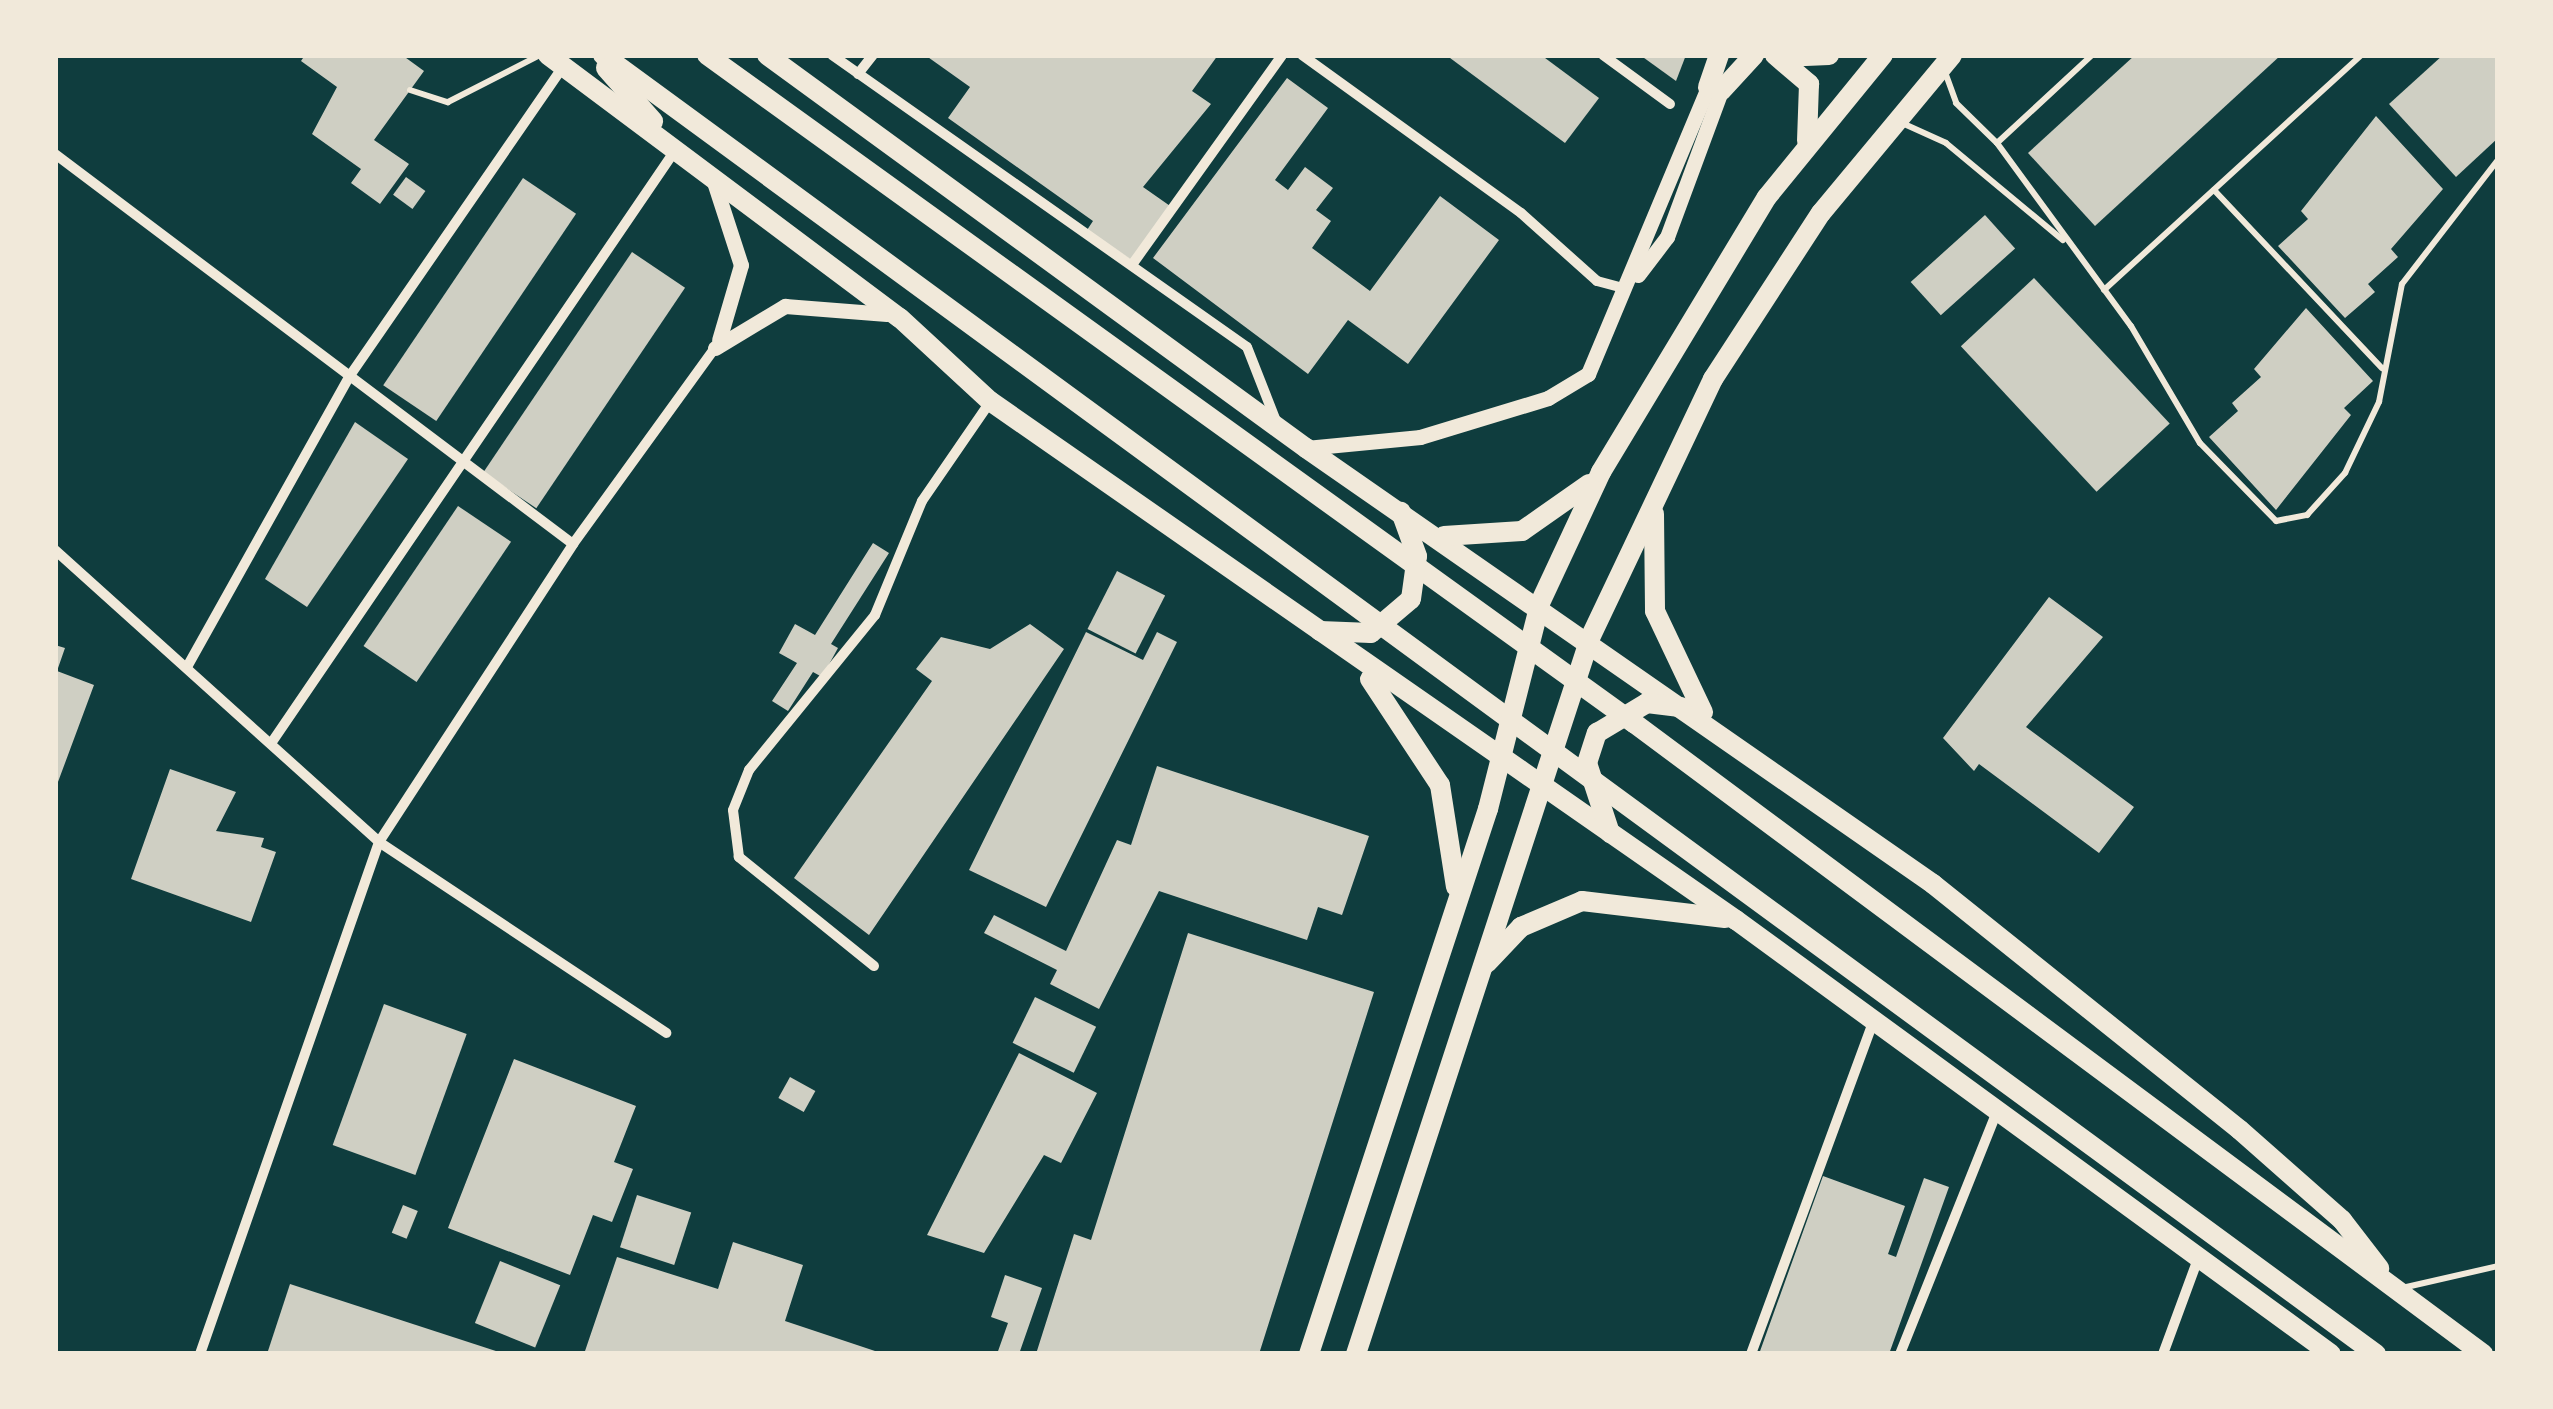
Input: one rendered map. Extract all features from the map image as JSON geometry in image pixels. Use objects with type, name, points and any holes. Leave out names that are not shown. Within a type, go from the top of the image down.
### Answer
[{"type":"main road","points":[[595,55],[677,148]]},
{"type":"main road","points":[[603,55],[1756,894],[2376,1354]]},
{"type":"main road","points":[[707,55],[1250,444],[2483,1354]]},
{"type":"main road","points":[[1714,89],[1719,55]]},
{"type":"main road","points":[[1714,89],[1754,55]]},
{"type":"main road","points":[[1775,55],[1829,55]]},
{"type":"main road","points":[[1775,55],[1809,84],[1806,143]]},
{"type":"main road","points":[[1309,1354],[1502,761],[1540,603],[1601,472],[1806,143],[1884,55]]},
{"type":"main road","points":[[1356,1354],[1590,638],[1713,379],[1887,129],[1951,57]]},
{"type":"main road","points":[[561,59],[900,318],[990,401],[1357,662],[1736,920],[1873,1022],[1998,1107],[2329,1354]]},
{"type":"main road","points":[[774,59],[1306,448],[1444,536],[1933,884],[2240,1130],[2342,1220],[2396,1289]]},
{"type":"main road","points":[[1444,536],[1537,525],[1601,472]]},
{"type":"main road","points":[[1655,498],[1655,611],[1688,692],[1714,726]]},
{"type":"main road","points":[[1314,629],[1371,632],[1411,599],[1417,556],[1400,511]]},
{"type":"main road","points":[[1357,662],[1440,785],[1456,904]]},
{"type":"main road","points":[[1612,837],[1587,763],[1596,734],[1648,703],[1675,703],[1714,726]]},
{"type":"main road","points":[[1478,978],[1520,927],[1582,901],[1736,920]]},
{"type":"street","points":[[832,55],[1134,262],[1246,347],[1277,427]]},
{"type":"street","points":[[858,74],[873,55]]},
{"type":"street","points":[[1134,262],[1282,55]]},
{"type":"street","points":[[1302,55],[1521,213],[1597,281],[1626,290]]},
{"type":"street","points":[[1603,55],[1670,104]]},
{"type":"street","points":[[186,667],[349,377],[561,59]]},
{"type":"street","points":[[1306,448],[1386,444],[1562,392],[1598,362],[1626,290],[1667,236],[1714,89]]},
{"type":"street","points":[[272,742],[677,148]]},
{"type":"street","points":[[55,154],[463,465],[574,544]]},
{"type":"street","points":[[200,1354],[380,842],[574,544],[715,348],[740,265],[710,174]]},
{"type":"street","points":[[715,348],[785,306],[846,304],[900,318]]},
{"type":"street","points":[[874,966],[739,857],[733,810],[749,770],[866,630],[922,501],[990,401]]},
{"type":"street","points":[[55,550],[380,842],[666,1033]]},
{"type":"street","points":[[1751,1354],[1873,1022]]},
{"type":"street","points":[[1900,1354],[1998,1107]]},
{"type":"street","points":[[2163,1354],[2199,1256]]},
{"type":"street","points":[[2329,1354],[2346,1332]]},
{"type":"lane","points":[[410,90],[448,102],[540,55]]},
{"type":"lane","points":[[1996,143],[2092,55]]},
{"type":"lane","points":[[2104,290],[2361,55]]},
{"type":"lane","points":[[1951,57],[1950,94],[1996,143],[2104,290],[2200,443],[2276,521],[2307,515],[2345,473],[2379,402],[2382,369],[2402,284],[2498,160]]},
{"type":"lane","points":[[1887,129],[1922,127],[2070,244]]},
{"type":"lane","points":[[2214,190],[2382,369]]},
{"type":"lane","points":[[2396,1289],[2498,1266]]},
{"type":"building","points":[[305,55],[402,55],[424,71],[374,140],[409,164],[380,204],[351,183],[361,169],[312,134],[337,87],[301,61]]},
{"type":"building","points":[[925,55],[1218,55],[1192,91],[1211,104],[1143,187],[1173,208],[1134,262],[1087,230],[1093,221],[948,118],[970,87]]},
{"type":"building","points":[[1446,55],[1541,55],[1599,98],[1565,143]]},
{"type":"building","points":[[1640,55],[1686,55],[1676,81]]},
{"type":"building","points":[[2135,55],[2281,55],[2095,226],[2028,153]]},
{"type":"building","points":[[2443,55],[2498,55],[2498,138],[2456,177],[2389,104]]},
{"type":"building","points":[[1287,78],[1328,108],[1275,180],[1288,190],[1305,167],[1333,188],[1316,210],[1331,221],[1312,248],[1370,291],[1440,196],[1499,240],[1408,364],[1348,320],[1308,374],[1153,258]]},
{"type":"building","points":[[2376,116],[2443,189],[2391,249],[2398,257],[2368,284],[2375,292],[2345,318],[2278,246],[2308,219],[2301,211]]},
{"type":"building","points":[[406,177],[425,191],[412,209],[393,195]]},
{"type":"building","points":[[523,178],[576,214],[436,421],[383,385]]},
{"type":"building","points":[[1985,215],[2015,248],[1941,315],[1911,282]]},
{"type":"building","points":[[632,252],[685,288],[536,508],[483,473]]},
{"type":"building","points":[[2034,278],[2170,424],[2097,492],[1961,346]]},
{"type":"building","points":[[2306,308],[2373,381],[2344,408],[2351,415],[2276,510],[2209,437],[2238,411],[2232,403],[2261,377],[2254,369]]},
{"type":"building","points":[[355,422],[408,459],[307,607],[265,579]]},
{"type":"building","points":[[458,506],[511,542],[417,682],[363,646]]},
{"type":"building","points":[[873,543],[889,553],[831,644],[838,648],[822,677],[813,672],[788,711],[772,701],[797,663],[779,653],[795,624],[815,635]]},
{"type":"building","points":[[1117,571],[1165,596],[1136,653],[1087,629]]},
{"type":"building","points":[[2049,597],[2103,637],[2026,727],[2134,807],[2099,853],[1979,764],[1974,771],[1943,738]]},
{"type":"building","points":[[1030,624],[1064,649],[869,935],[794,878],[932,681],[916,669],[941,637],[990,649]]},
{"type":"building","points":[[1086,632],[1143,660],[1157,632],[1177,642],[1046,907],[969,870]]},
{"type":"building","points":[[55,645],[65,648],[57,671],[94,685],[55,790]]},
{"type":"building","points":[[1157,766],[1369,836],[1342,915],[1318,907],[1307,940],[1159,891],[1099,1009],[1050,984],[1057,970],[984,933],[994,915],[1066,951],[1117,840],[1131,845]]},
{"type":"building","points":[[170,769],[236,792],[216,831],[264,838],[261,847],[276,852],[251,922],[131,879]]},
{"type":"building","points":[[1188,933],[1374,992],[1259,1354],[1036,1354],[1074,1234],[1091,1240]]},
{"type":"building","points":[[1035,997],[1096,1027],[1074,1073],[1013,1043]]},
{"type":"building","points":[[384,1004],[467,1034],[415,1175],[333,1145]]},
{"type":"building","points":[[1019,1053],[1097,1093],[1061,1163],[1044,1155],[984,1253],[927,1235]]},
{"type":"building","points":[[514,1059],[636,1106],[614,1162],[633,1169],[612,1222],[593,1215],[570,1275],[448,1228]]},
{"type":"building","points":[[790,1077],[815,1091],[804,1112],[778,1098]]},
{"type":"building","points":[[1823,1176],[1905,1206],[1888,1254],[1896,1257],[1924,1178],[1949,1187],[1889,1354],[1759,1354]]},
{"type":"building","points":[[637,1195],[691,1213],[674,1265],[620,1247]]},
{"type":"building","points":[[403,1205],[418,1211],[407,1239],[392,1233]]},
{"type":"building","points":[[733,1242],[803,1265],[785,1321],[884,1354],[584,1354],[617,1257],[718,1289]]},
{"type":"building","points":[[500,1261],[560,1285],[535,1347],[475,1323]]},
{"type":"building","points":[[1005,1275],[1042,1288],[1019,1354],[997,1354],[1008,1323],[991,1317]]},
{"type":"building","points":[[290,1284],[502,1353],[502,1354],[267,1354]]}]
